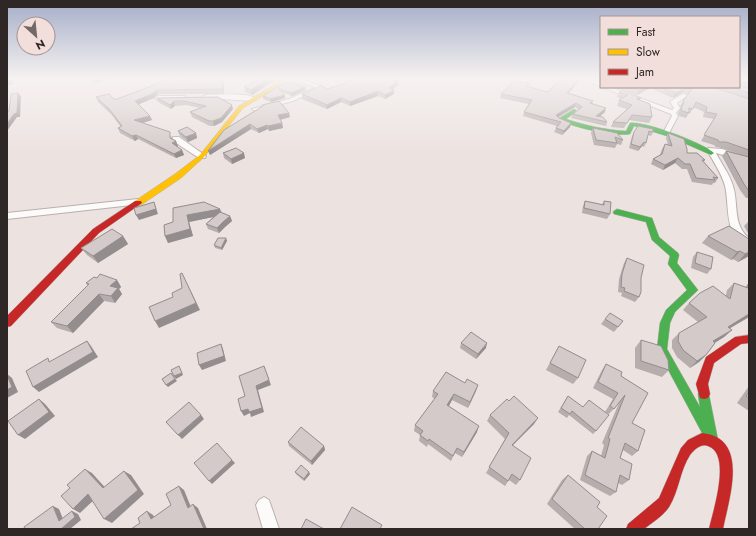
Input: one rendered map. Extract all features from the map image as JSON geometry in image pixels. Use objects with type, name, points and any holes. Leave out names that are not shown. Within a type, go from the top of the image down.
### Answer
[{"type":"main road","points":[[7,323],[96,231],[138,202],[164,187],[202,156],[241,107],[246,104]]},
{"type":"main road","points":[[574,111],[561,119],[583,128],[604,132],[628,133],[632,124],[689,140],[711,153]]},
{"type":"main road","points":[[617,212],[649,220],[655,238],[675,255],[672,264],[693,290],[670,310],[665,323],[662,349],[712,440],[724,452],[727,464],[725,485],[716,529]]},
{"type":"main road","points":[[712,440],[702,384],[710,360],[739,340],[749,339]]},
{"type":"main road","points":[[633,529],[664,503],[685,452],[692,444],[702,439],[712,440]]},
{"type":"street","points":[[255,110],[277,104]]},
{"type":"street","points":[[649,104],[673,113]]},
{"type":"street","points":[[673,113],[678,108],[675,104]]},
{"type":"street","points":[[666,133],[675,116],[673,113]]},
{"type":"street","points":[[176,139],[202,156]]},
{"type":"street","points":[[749,160],[713,149],[710,150],[729,186],[732,216],[735,228],[744,239],[749,242]]},
{"type":"street","points":[[7,216],[138,202]]},
{"type":"street","points":[[264,505],[271,529]]},
{"type":"building","points":[[10,104],[17,104],[17,113],[14,114],[7,124],[7,112],[9,111]]},
{"type":"building","points":[[104,104],[138,104],[150,116],[134,120],[170,132],[170,138],[176,141],[172,143],[182,150],[174,154],[136,135],[132,136],[118,128],[122,126]]},
{"type":"building","points":[[197,104],[232,105],[221,118],[213,121],[209,121],[190,112],[206,106]]},
{"type":"building","points":[[282,104],[289,113],[278,115],[282,123],[267,125],[257,129],[250,124],[208,151],[224,130],[263,106],[262,105]]},
{"type":"building","points":[[529,104],[574,104],[556,115],[559,118],[571,123],[564,131],[556,128],[561,122],[524,112]]},
{"type":"building","points":[[578,104],[593,104],[606,108],[596,116],[603,117],[607,122],[573,114],[582,107]]},
{"type":"building","points":[[629,104],[650,104],[652,117],[632,115],[627,123],[613,122],[632,105]]},
{"type":"building","points":[[683,104],[695,104],[693,109],[689,108],[689,113],[682,111],[681,108]]},
{"type":"building","points":[[700,104],[749,104],[749,150],[726,142],[719,142],[718,140],[704,135],[717,114],[706,112],[707,107]]},
{"type":"building","points":[[638,126],[653,129],[653,132],[649,131],[646,143],[644,142],[640,147],[631,144],[634,132]]},
{"type":"building","points":[[187,127],[196,133],[186,137],[178,131]]},
{"type":"building","points":[[593,128],[617,133],[623,140],[615,137],[617,143],[596,140]]},
{"type":"building","points":[[668,133],[684,139],[687,153],[697,153],[705,160],[702,160],[718,178],[713,177],[715,180],[696,178],[690,164],[685,164],[678,158],[665,165],[653,159],[662,154],[665,144],[672,146]]},
{"type":"building","points":[[236,148],[244,153],[231,159],[223,153]]},
{"type":"building","points":[[726,151],[749,157],[749,191],[744,184]]},
{"type":"building","points":[[585,201],[604,205],[604,201],[611,202],[610,214],[584,208]]},
{"type":"building","points":[[154,202],[156,209],[136,215],[134,208]]},
{"type":"building","points":[[204,202],[220,209],[187,215],[190,229],[165,236],[164,225],[173,222],[173,208]]},
{"type":"building","points":[[220,212],[230,216],[217,228],[206,224]]},
{"type":"building","points":[[729,226],[749,239],[749,252],[745,254],[740,251],[737,252],[708,236]]},
{"type":"building","points":[[112,229],[123,236],[93,256],[81,248]]},
{"type":"building","points":[[218,238],[226,238],[221,248],[214,245]]},
{"type":"building","points":[[697,252],[713,257],[711,269],[695,263]]},
{"type":"building","points":[[627,258],[644,265],[641,278],[641,292],[639,297],[624,291],[625,288],[621,287],[622,274]]},
{"type":"building","points":[[182,273],[196,303],[155,321],[149,307],[173,297],[172,293],[182,288],[180,274]]},
{"type":"building","points":[[100,274],[117,280],[110,286],[118,288],[111,296],[99,294],[67,326],[51,322],[89,284],[86,283],[94,277],[97,278]]},
{"type":"building","points":[[734,283],[748,288],[749,284],[749,314],[728,327],[732,330],[713,341],[715,343],[706,355],[697,361],[683,350],[678,341],[679,333],[707,317],[689,303],[700,293],[713,286],[730,299]]},
{"type":"building","points":[[610,313],[623,321],[618,327],[605,319]]},
{"type":"building","points":[[471,332],[487,343],[478,354],[461,343]]},
{"type":"building","points":[[641,340],[661,346],[668,360],[669,370],[641,361]]},
{"type":"building","points":[[87,341],[93,352],[33,387],[26,371],[48,358],[49,362]]},
{"type":"building","points":[[221,344],[224,356],[199,365],[197,353]]},
{"type":"building","points":[[559,346],[586,360],[578,378],[550,363]]},
{"type":"building","points":[[606,364],[622,372],[621,376],[648,393],[632,423],[645,430],[638,451],[625,443],[620,458],[632,464],[629,480],[620,475],[616,492],[585,475],[592,451],[605,458],[610,439],[608,438],[625,395],[614,409],[610,406],[618,393],[598,382]]},
{"type":"building","points":[[179,366],[182,373],[174,376],[171,370]]},
{"type":"building","points":[[264,366],[269,380],[256,386],[262,408],[249,412],[248,409],[241,411],[238,399],[245,396],[239,376]]},
{"type":"building","points":[[446,372],[465,383],[467,379],[478,385],[470,402],[454,394],[447,405],[479,426],[464,452],[457,448],[453,456],[429,439],[428,441],[420,435],[423,431],[415,425],[438,394],[433,391]]},
{"type":"building","points":[[171,373],[175,379],[166,385],[162,379]]},
{"type":"building","points":[[7,375],[12,387],[7,390]]},
{"type":"building","points":[[514,396],[538,418],[512,445],[531,458],[520,480],[512,474],[508,481],[489,467],[509,433],[490,415],[507,399],[509,401]]},
{"type":"building","points":[[568,396],[583,407],[589,400],[609,415],[596,431],[572,411],[570,414],[561,408]]},
{"type":"building","points":[[39,399],[49,412],[18,435],[8,421]]},
{"type":"building","points":[[189,402],[201,415],[178,435],[166,422]]},
{"type":"building","points":[[301,427],[324,446],[311,461],[288,442]]},
{"type":"building","points":[[217,443],[232,460],[209,481],[194,463]]},
{"type":"building","points":[[301,465],[309,472],[304,479],[295,472]]},
{"type":"building","points":[[85,469],[103,488],[124,471],[138,490],[104,519],[88,494],[73,509],[61,496],[70,488],[67,485]]},
{"type":"building","points":[[568,475],[600,502],[597,507],[607,516],[598,529],[585,529],[552,499]]},
{"type":"building","points":[[179,486],[188,508],[193,504],[204,529],[131,529],[140,523],[138,518],[147,511],[151,519],[171,505],[166,494]]},
{"type":"building","points":[[53,506],[59,521],[72,511],[75,517],[61,529],[25,529],[24,527]]},
{"type":"building","points":[[352,507],[382,525],[380,529],[340,529]]},
{"type":"building","points":[[306,519],[324,529],[301,529]]},
{"type":"traffic: fast","points":[[574,111],[561,119],[594,129],[610,132],[628,133],[632,124],[673,136],[692,143],[711,153]]},
{"type":"traffic: fast","points":[[617,212],[649,220],[655,238],[675,255],[672,264],[693,290],[671,310],[665,323],[662,349],[712,440],[704,394]]},
{"type":"traffic: slow","points":[[138,203],[178,176],[202,156],[241,107],[246,104]]},
{"type":"traffic: jam","points":[[7,323],[96,231],[138,203]]},
{"type":"traffic: jam","points":[[704,394],[702,384],[710,360],[739,340],[749,339]]},
{"type":"traffic: jam","points":[[633,529],[664,503],[685,452],[692,444],[702,439],[712,440],[724,452],[727,464],[725,485],[716,529]]}]
